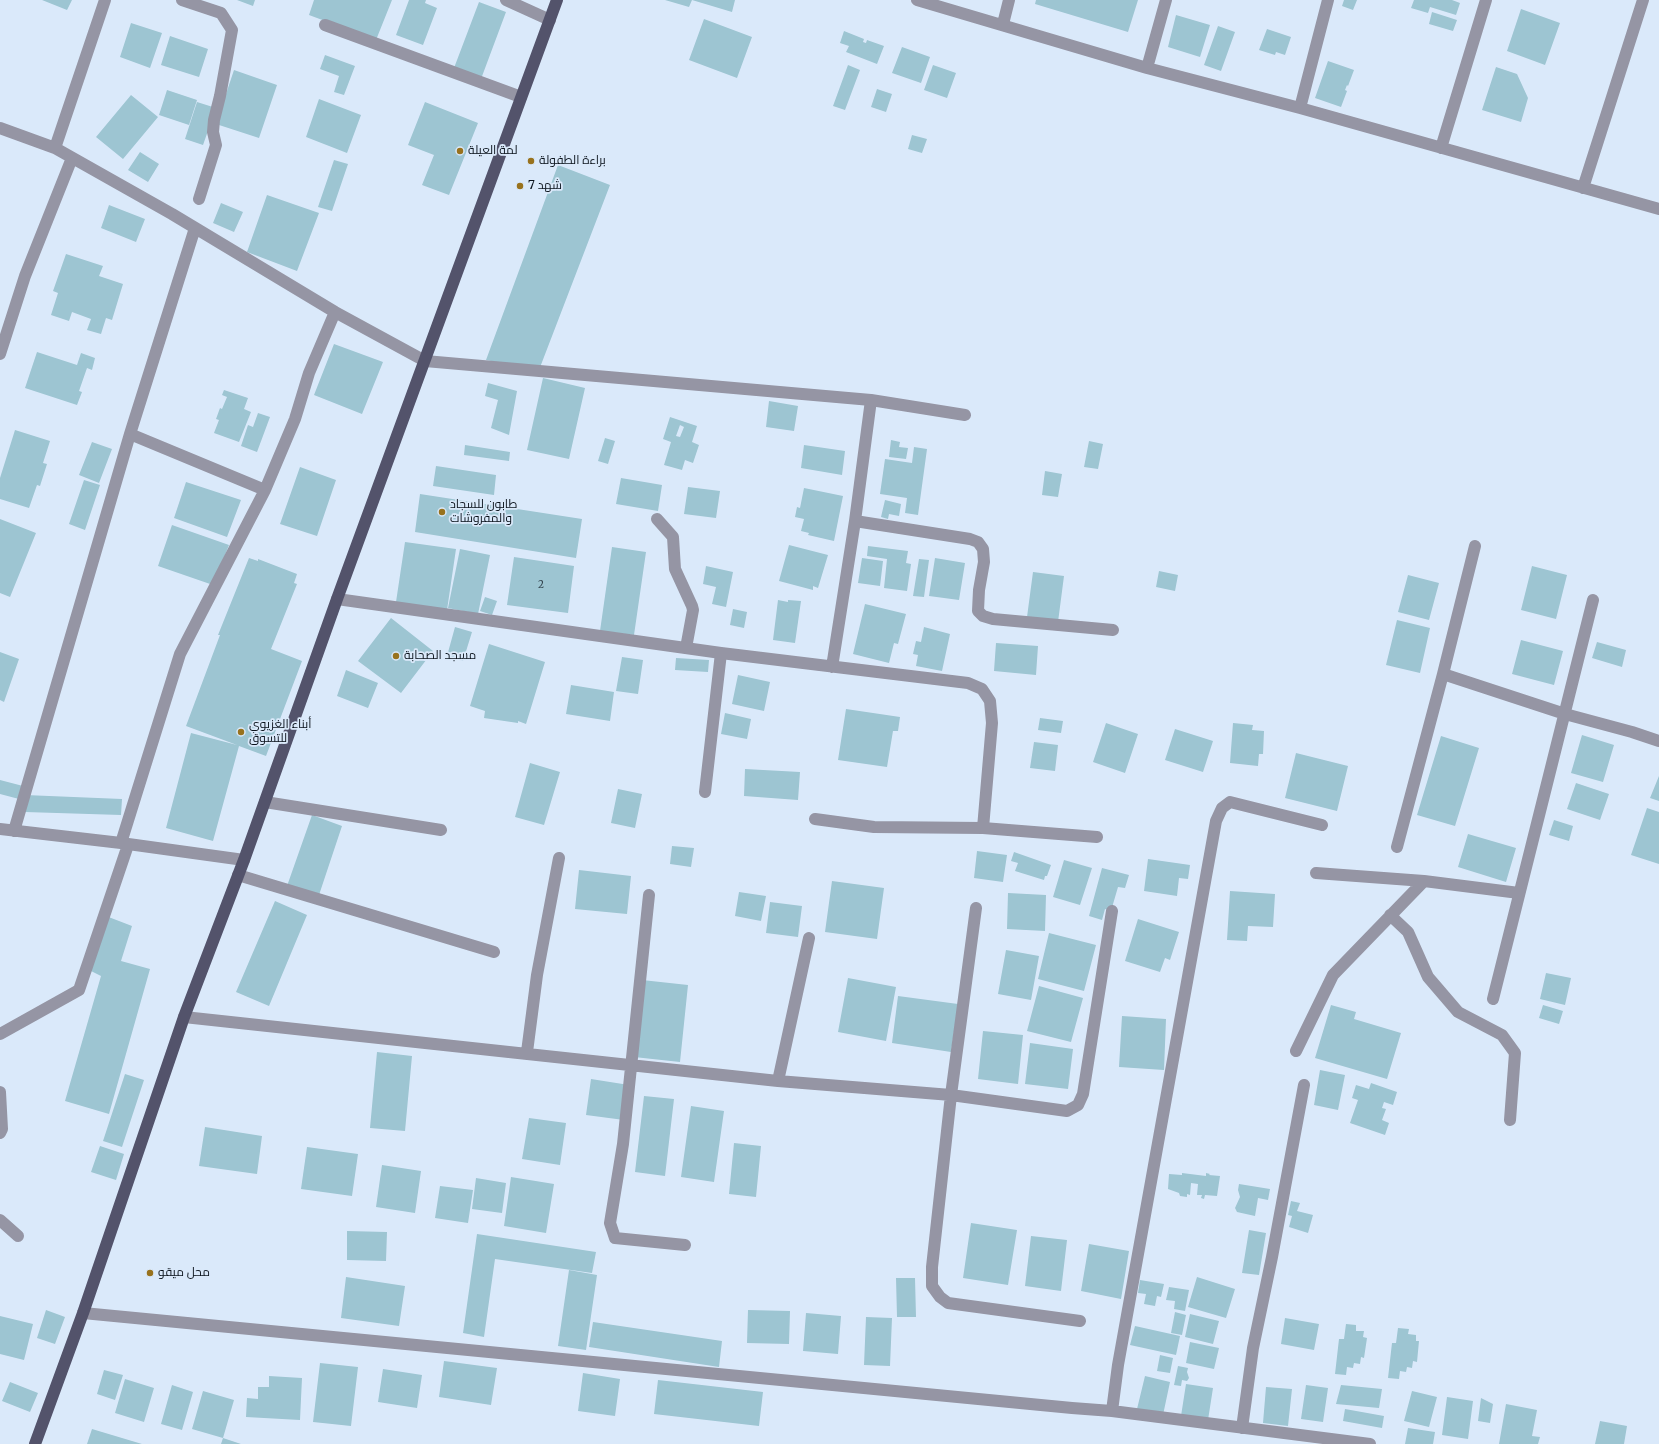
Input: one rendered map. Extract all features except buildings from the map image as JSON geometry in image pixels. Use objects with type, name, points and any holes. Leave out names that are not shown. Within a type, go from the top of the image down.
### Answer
[{"type":"main road","points":[[35,1444],[83,1313],[184,1017],[244,860],[337,599],[557,0]]},
{"type":"street","points":[[54,148],[105,0]]},
{"type":"street","points":[[182,0],[221,13],[232,30],[214,120],[213,132],[216,146],[199,199]]},
{"type":"street","points":[[506,0],[550,20]]},
{"type":"street","points":[[918,0],[1147,68],[1300,108],[1659,209]]},
{"type":"street","points":[[1003,24],[1009,0]]},
{"type":"street","points":[[1147,68],[1166,0]]},
{"type":"street","points":[[1300,108],[1328,0]]},
{"type":"street","points":[[1441,148],[1486,0]]},
{"type":"street","points":[[1583,188],[1643,0]]},
{"type":"street","points":[[325,25],[521,98]]},
{"type":"street","points":[[0,128],[54,148],[195,228],[335,312],[425,361],[871,400],[965,415]]},
{"type":"street","points":[[0,354],[26,276],[72,158]]},
{"type":"street","points":[[14,831],[130,434],[195,228]]},
{"type":"street","points":[[0,1034],[79,990],[180,654],[265,490],[295,419],[310,373],[335,312]]},
{"type":"street","points":[[832,667],[855,521],[871,400]]},
{"type":"street","points":[[130,434],[265,490]]},
{"type":"street","points":[[657,519],[673,537],[675,569],[693,610],[686,648]]},
{"type":"street","points":[[855,521],[970,539],[978,542],[983,549],[984,562],[979,590],[978,611],[983,616],[993,619],[1113,630]]},
{"type":"street","points":[[1397,847],[1475,546]]},
{"type":"street","points":[[337,599],[721,653],[968,683],[982,689],[990,701],[992,723],[983,828]]},
{"type":"street","points":[[1492,999],[1593,600]]},
{"type":"street","points":[[705,792],[721,653]]},
{"type":"street","points":[[1443,674],[1565,714],[1659,741]]},
{"type":"street","points":[[265,802],[441,830]]},
{"type":"street","points":[[1112,1411],[1118,1365],[1216,821],[1222,808],[1230,802],[1322,825]]},
{"type":"street","points":[[815,819],[874,827],[983,828],[1097,837]]},
{"type":"street","points":[[0,829],[244,860]]},
{"type":"street","points":[[527,1052],[537,975],[559,858]]},
{"type":"street","points":[[1316,873],[1424,881],[1519,893]]},
{"type":"street","points":[[238,875],[494,952]]},
{"type":"street","points":[[1296,1051],[1332,974],[1424,881]]},
{"type":"street","points":[[650,895],[632,1065],[610,1223],[615,1238],[685,1245]]},
{"type":"street","points":[[976,908],[951,1095],[932,1267],[932,1286],[940,1297],[948,1303],[1080,1321]]},
{"type":"street","points":[[184,1017],[527,1052],[778,1081],[951,1095],[1067,1111],[1078,1105],[1083,1094],[1112,911]]},
{"type":"street","points":[[1390,915],[1408,932],[1428,977],[1458,1012],[1502,1034],[1515,1053],[1510,1120]]},
{"type":"street","points":[[778,1081],[809,938]]},
{"type":"street","points":[[1242,1428],[1253,1348],[1272,1257],[1304,1085]]},
{"type":"street","points":[[0,1092],[2,1129],[0,1133]]},
{"type":"street","points":[[0,1220],[18,1236]]},
{"type":"street","points":[[83,1313],[1112,1411],[1370,1444]]},
{"type":"place","name":"لمة العيلة","points":[[460,151]]},
{"type":"place","name":"براءة الطفولة","points":[[531,161]]},
{"type":"place","name":"شهد 7","points":[[520,186]]},
{"type":"place","name":"طابون للسجاد والمفروشات","points":[[442,512]]},
{"type":"place","name":"مسجد الصحابة","points":[[396,656]]},
{"type":"place","name":"أبناء الغزيوي للتسوق","points":[[241,732]]},
{"type":"place","name":"محل ميقو","points":[[150,1273]]}]
